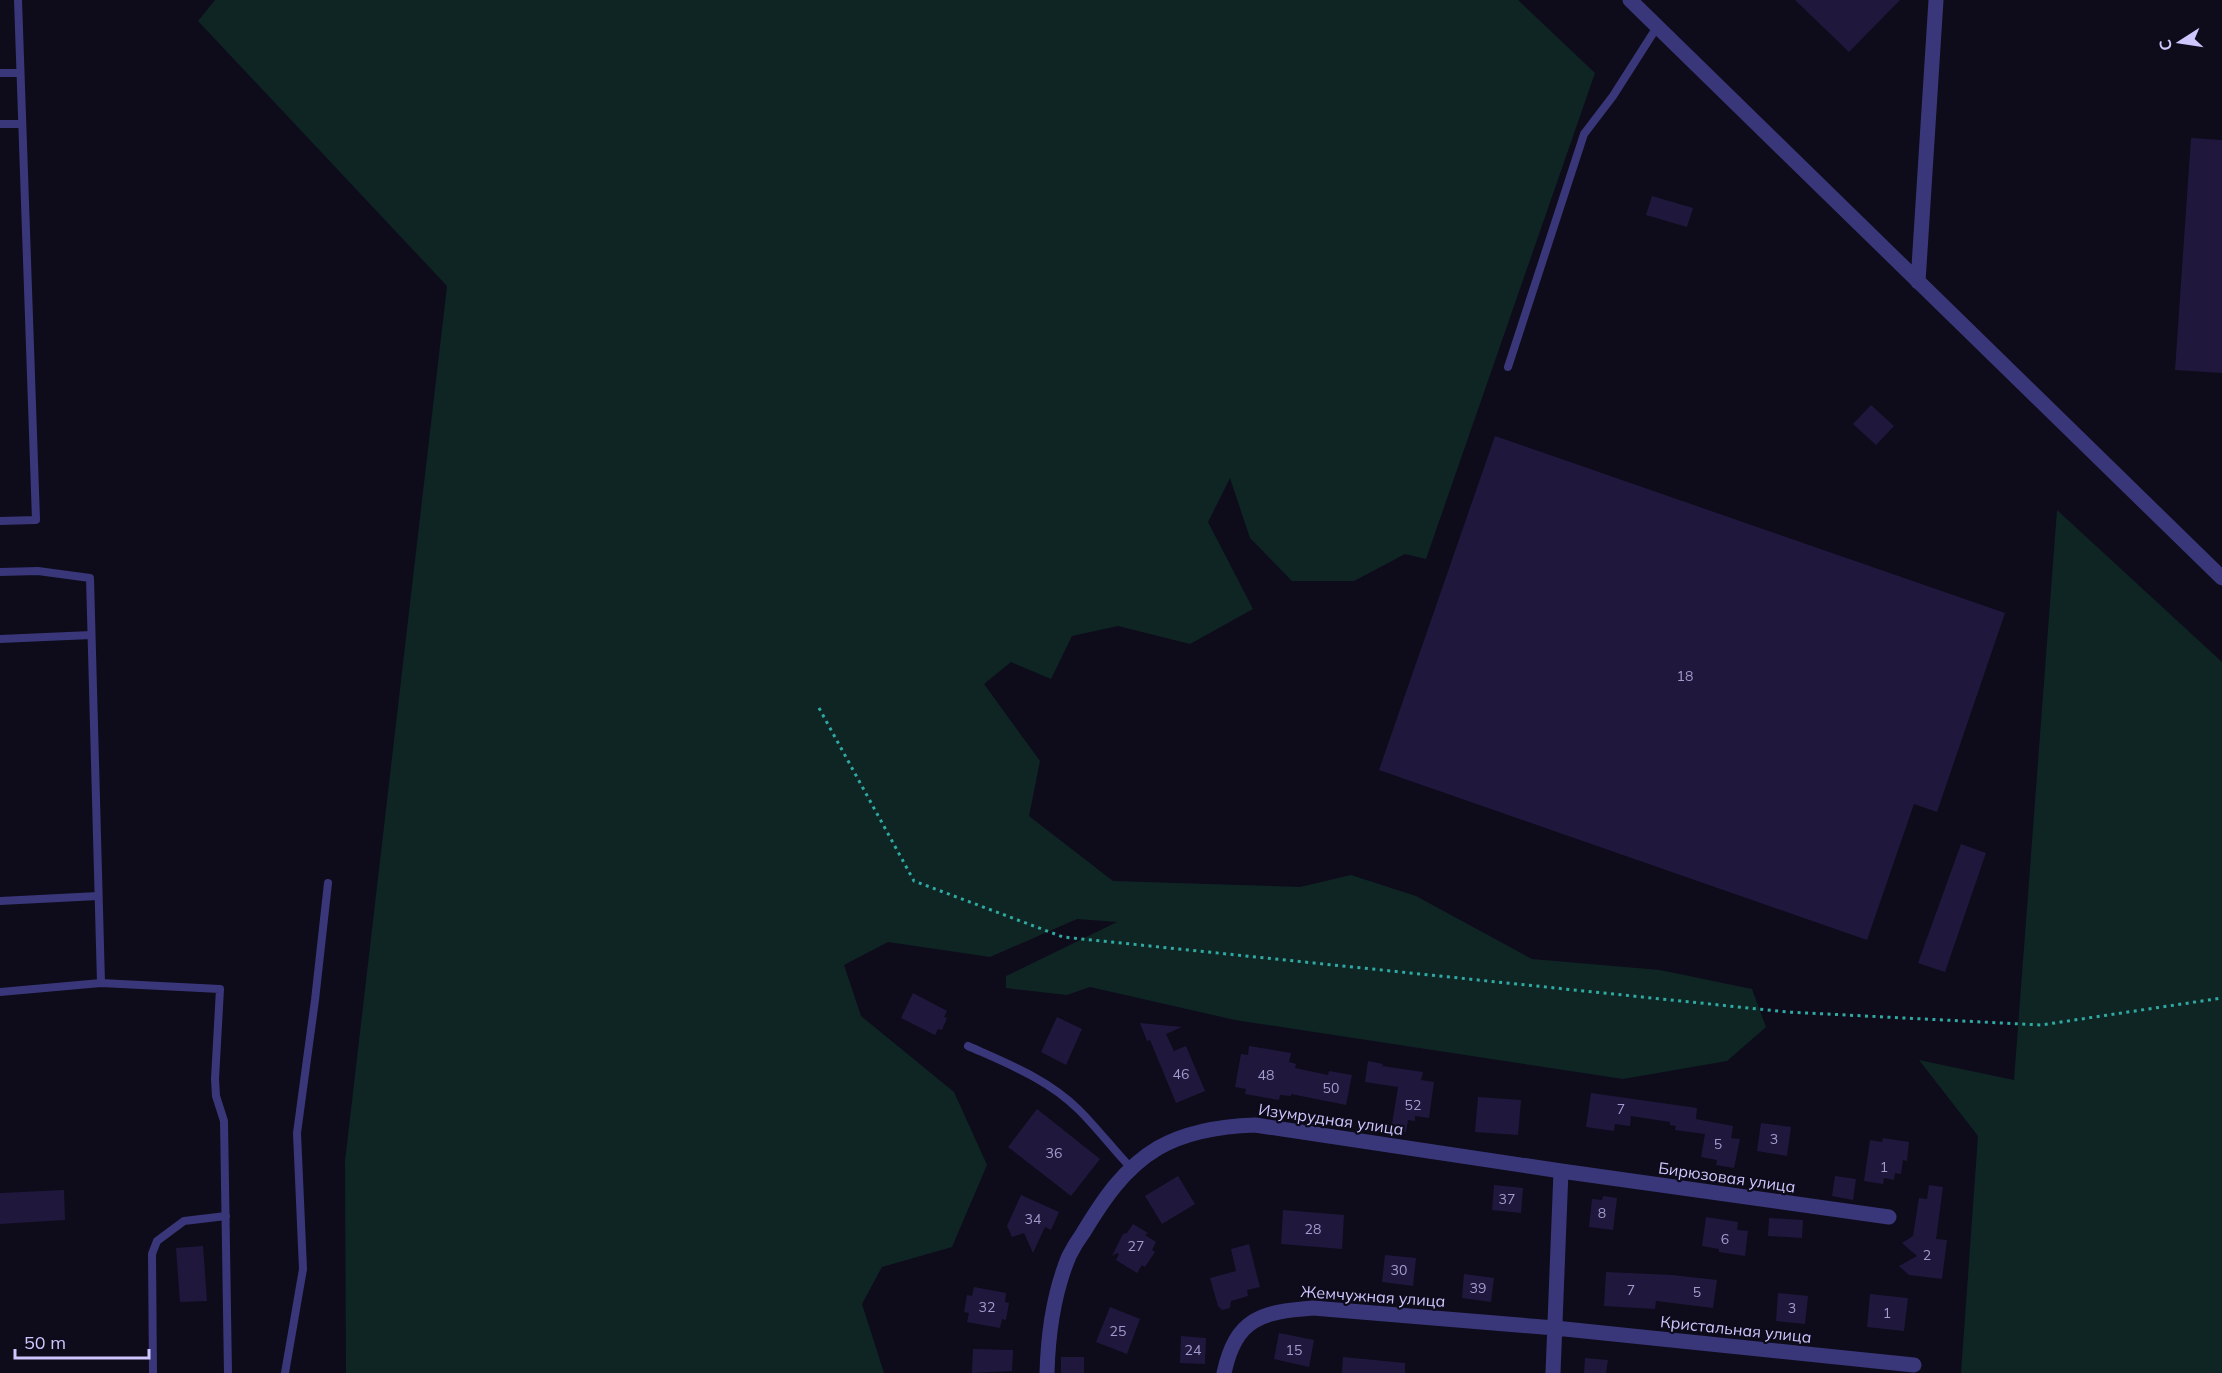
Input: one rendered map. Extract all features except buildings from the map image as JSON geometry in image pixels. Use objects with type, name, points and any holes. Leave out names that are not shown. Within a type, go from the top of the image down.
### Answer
[{"type":"street","points":[[1630,0],[2222,578]]},
{"type":"street","points":[[1918,282],[1936,0]]},
{"type":"street","name":"Изумрудная улица","points":[[1047,1373],[1048,1349],[1058,1291],[1069,1256],[1103,1199],[1131,1168],[1158,1148],[1192,1134],[1222,1126],[1255,1125],[1561,1172]]},
{"type":"street","points":[[1553,1373],[1561,1172]]},
{"type":"street","name":"Бирюзовая улица","points":[[1561,1172],[1889,1217]]},
{"type":"street","name":"Жемчужная улица","points":[[1224,1373],[1229,1353],[1238,1334],[1256,1319],[1285,1310],[1313,1308],[1555,1328]]},
{"type":"street","name":"Кристальная улица","points":[[1555,1328],[1914,1365]]},
{"type":"lane","points":[[0,521],[36,520],[18,0]]},
{"type":"lane","points":[[1508,367],[1584,134],[1613,96],[1657,27]]},
{"type":"lane","points":[[0,73],[20,73]]},
{"type":"lane","points":[[0,124],[22,124]]},
{"type":"lane","points":[[0,572],[38,571],[90,578],[101,983]]},
{"type":"lane","points":[[0,639],[91,635]]},
{"type":"lane","points":[[285,1373],[303,1269],[297,1133],[328,883]]},
{"type":"lane","points":[[0,901],[98,896]]},
{"type":"lane","points":[[0,992],[101,983],[220,989],[214,1079],[216,1096],[224,1121],[228,1373]]},
{"type":"lane","points":[[968,1046],[1021,1070],[1054,1090],[1078,1109],[1131,1168]]},
{"type":"lane","points":[[153,1373],[152,1254],[157,1241],[184,1221],[226,1216]]},
{"type":"path","points":[[819,708],[914,881],[1063,937],[1810,1013],[2041,1025],[2222,998]]},
{"type":"green space","points":[[215,0],[1518,0],[1595,73],[1426,559],[1405,554],[1354,581],[1292,581],[1250,538],[1230,478],[1208,522],[1253,609],[1190,644],[1118,626],[1072,636],[1051,679],[1011,662],[984,684],[1040,761],[1029,816],[1113,881],[1300,887],[1351,875],[1416,896],[1532,959],[1660,970],[1752,989],[1766,1027],[1727,1061],[1623,1079],[1235,1020],[1090,987],[1067,995],[1006,988],[1006,976],[1117,922],[1077,919],[990,957],[888,942],[844,965],[861,1016],[954,1092],[987,1165],[952,1247],[882,1267],[862,1304],[884,1373],[346,1373],[345,1161],[447,286],[198,21]]},
{"type":"green space","points":[[2057,510],[2222,662],[2222,1373],[1961,1373],[1978,1136],[1919,1060],[2014,1080]]}]
